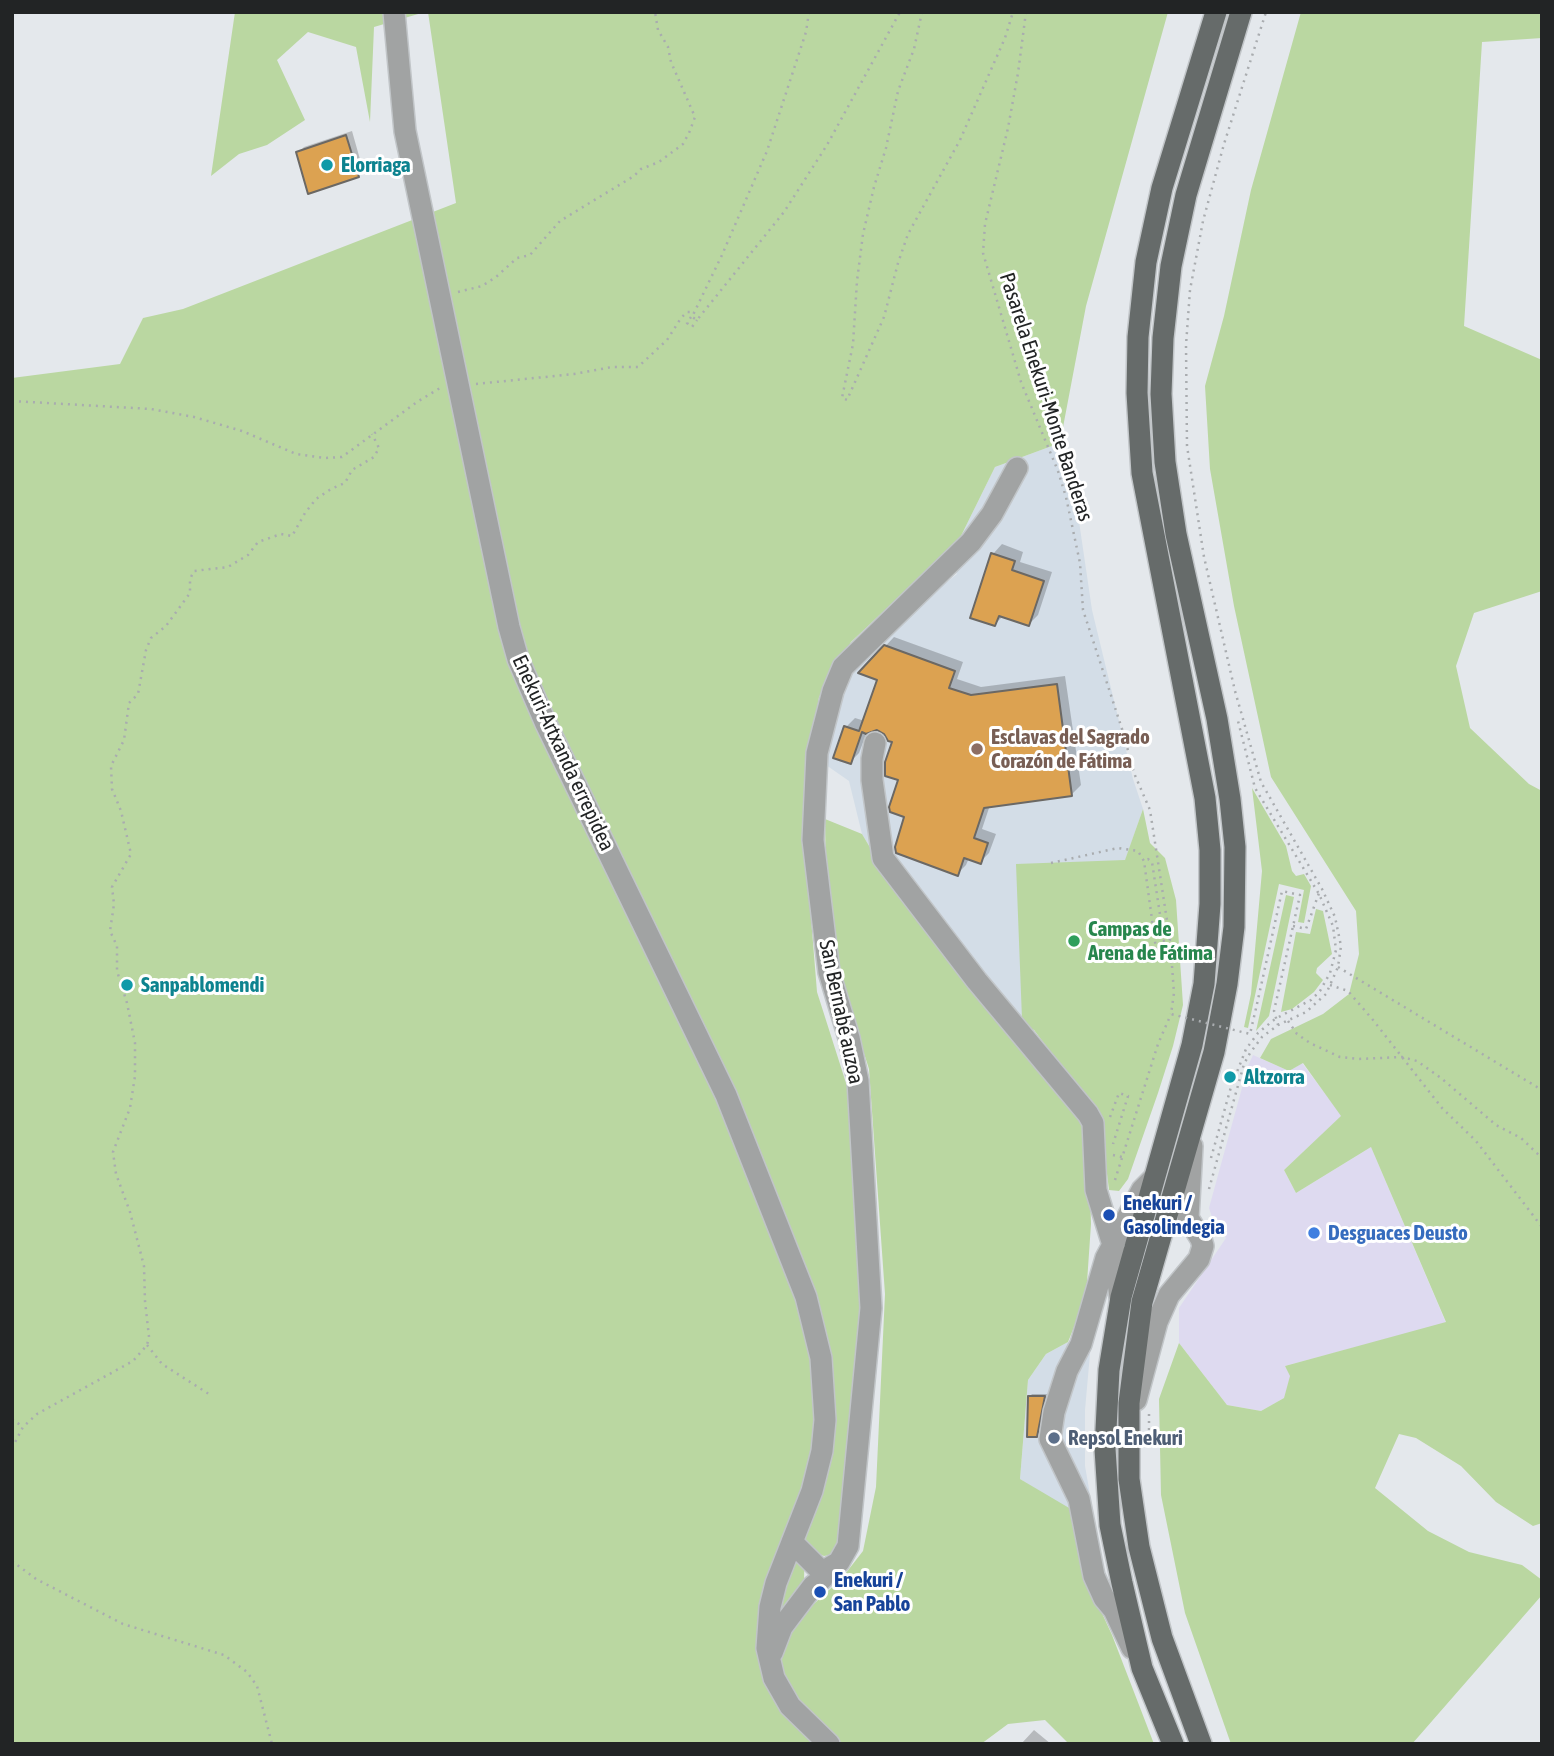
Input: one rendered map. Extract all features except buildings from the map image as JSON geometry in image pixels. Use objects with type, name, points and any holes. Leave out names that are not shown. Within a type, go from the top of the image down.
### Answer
[{"type":"main road","points":[[1173,1744],[1142,1668],[1110,1525],[1105,1448],[1109,1370],[1121,1297],[1147,1185],[1192,1045],[1204,985],[1210,904],[1210,850],[1205,797],[1143,474],[1137,393],[1138,337],[1146,262],[1162,188],[1216,12]]},
{"type":"main road","points":[[1202,1744],[1163,1638],[1146,1578],[1129,1479],[1128,1433],[1131,1375],[1142,1302],[1214,1052],[1227,984],[1235,904],[1235,847],[1222,749],[1176,534],[1162,421],[1163,338],[1171,266],[1186,195],[1241,12]]},
{"type":"street","name":"Enekuri-Artxanda errepidea","points":[[394,12],[405,131],[509,627],[527,684],[726,1095],[806,1297],[821,1358],[825,1420],[822,1451],[812,1491],[782,1565],[768,1618],[766,1648],[769,1662]]},
{"type":"street","name":"San Bernabé auzoa","points":[[769,1662],[782,1627],[815,1573],[839,1562],[848,1546],[871,1308],[858,1081],[849,1038],[828,972],[813,839],[817,753],[832,691],[843,667],[971,542],[992,514],[1017,468]]},
{"type":"street","points":[[875,743],[872,780],[883,858],[1093,1123],[1096,1190],[1112,1245],[1121,1297]]},
{"type":"street","points":[[1128,1433],[1157,1322],[1169,1295],[1199,1259],[1203,1246],[1188,1219],[1195,1121]]},
{"type":"street","points":[[1096,1190],[1113,1198],[1124,1197],[1147,1185]]},
{"type":"street","points":[[1142,1668],[1094,1576],[1079,1499],[1050,1439],[1057,1401],[1067,1371],[1081,1344],[1106,1258],[1147,1185]]},
{"type":"street","points":[[782,1565],[793,1580],[815,1573],[792,1542]]},
{"type":"street","points":[[769,1662],[774,1678],[790,1706],[829,1744]]},
{"type":"path","points":[[440,295],[482,286],[517,258],[530,255],[560,221],[611,191],[641,169],[659,162],[682,144],[695,117],[671,62],[655,12]]},
{"type":"path","points":[[809,12],[806,32],[767,151],[722,255],[687,323],[692,327],[784,212],[827,145],[900,12]]},
{"type":"path","points":[[922,12],[914,49],[898,91],[886,148],[865,221],[857,281],[853,344],[842,398],[847,400],[884,317],[908,234],[970,120],[1005,38],[1013,12]]},
{"type":"path","name":"Pasarela Enekuri-Monte Banderas","points":[[1026,12],[1002,158],[985,224],[983,253],[1021,382],[1058,471],[1066,498],[1080,563],[1083,610],[1134,773],[1150,810],[1170,940],[1164,941],[1152,862],[1148,859],[1144,861]]},
{"type":"path","points":[[1182,323],[1200,216],[1225,122],[1260,12]]},
{"type":"path","points":[[1240,92],[1266,12]]},
{"type":"path","points":[[12,401],[151,410],[194,417],[242,431],[296,454],[324,458],[342,457],[417,402],[458,380],[475,384],[574,374],[612,367],[638,367],[667,340],[687,312],[694,312]]},
{"type":"path","points":[[692,317],[697,320]]},
{"type":"path","points":[[12,1448],[23,1427],[37,1414],[133,1361],[147,1345],[149,1337],[144,1266],[130,1212],[116,1174],[113,1152],[130,1108],[135,1043],[117,971],[117,946],[110,931],[114,904],[112,887],[131,854],[121,811],[112,789],[110,766],[124,740],[129,703],[138,694],[146,650],[151,638],[166,626],[190,593],[190,579],[194,571],[228,567],[248,555],[258,542],[281,534],[292,536],[316,499],[345,483],[352,470],[374,457],[379,448],[372,434]]},
{"type":"path","points":[[1181,436],[1184,463]]},
{"type":"path","points":[[1196,543],[1201,570]]},
{"type":"path","points":[[1210,1162],[1231,1087],[1246,1049],[1258,1033],[1275,1019],[1311,1000],[1321,991],[1330,973],[1336,950],[1335,938],[1319,894],[1255,788],[1225,671]]},
{"type":"path","points":[[1051,863],[1118,848],[1138,851],[1144,861],[1156,949],[1170,947],[1174,993],[1171,1014],[1158,1044],[1114,1182],[1108,1182],[1095,1159]]},
{"type":"path","points":[[1293,926],[1306,929],[1322,888]]},
{"type":"path","points":[[1171,1014],[1250,1034],[1282,891],[1300,895],[1274,1011],[1278,1025]]},
{"type":"path","points":[[1338,967],[1542,1090]]},
{"type":"path","points":[[1331,985],[1348,991],[1442,1108],[1476,1140],[1542,1227]]},
{"type":"path","points":[[1287,1021],[1297,1034],[1310,1043],[1340,1057],[1402,1057],[1417,1061],[1496,1125],[1515,1133],[1542,1158]]},
{"type":"path","points":[[1107,1126],[1119,1093],[1128,1096],[1110,1154],[1122,1157]]},
{"type":"path","points":[[147,1345],[162,1364],[212,1396]]},
{"type":"path","points":[[12,1419],[23,1427]]},
{"type":"path","points":[[12,1561],[36,1579],[123,1624],[224,1655],[247,1672],[257,1686],[272,1744]]},
{"type":"shaded area","name":"Esclavas del Sagrado Corazón de Fátima","points":[[1060,443],[1076,501],[1092,610],[1133,779],[1143,809],[1125,861],[1029,1028],[881,866],[862,834],[849,781],[826,765],[831,732],[846,680],[911,610],[957,574],[943,556],[959,540],[995,467]]},
{"type":"shaded area","name":"Desguaces Deusto","points":[[1253,1055],[1289,1071],[1302,1063],[1342,1116],[1284,1170],[1296,1193],[1371,1147],[1446,1323],[1285,1366],[1291,1376],[1284,1398],[1261,1411],[1227,1405],[1179,1343],[1179,1308],[1226,1238],[1214,1223],[1209,1208]]},
{"type":"shaded area","name":"Repsol Enekuri","points":[[1068,1342],[1090,1354],[1085,1410],[1085,1466],[1092,1506],[1075,1514],[1020,1479],[1028,1380],[1046,1354]]},
{"type":"green space","points":[[235,12],[425,12],[374,27],[370,122],[356,47],[308,32],[277,60],[305,120],[267,145],[239,154],[211,176]]},
{"type":"green space","points":[[428,12],[1168,12],[1086,306],[1060,443],[995,467],[959,540],[851,642],[819,697],[806,779],[805,844],[817,992],[853,1105],[863,1316],[857,1451],[837,1547],[830,1555],[824,1556],[805,1544],[803,1614],[842,1578],[863,1551],[876,1487],[885,1294],[869,1069],[844,990],[826,880],[825,819],[862,834],[881,866],[1088,1121],[1091,1224],[1086,1297],[1068,1342],[1046,1354],[1028,1380],[1020,1479],[1081,1515],[1095,1598],[1154,1744],[1069,1744],[1045,1720],[1008,1724],[981,1744],[12,1744],[12,378],[120,364],[143,318],[183,309],[456,203]]},
{"type":"green space","points":[[1301,12],[1542,12],[1542,38],[1482,42],[1464,326],[1542,360],[1542,591],[1474,613],[1456,666],[1470,728],[1529,784],[1542,791],[1542,1523],[1533,1526],[1496,1502],[1461,1466],[1416,1438],[1399,1434],[1375,1488],[1428,1531],[1469,1552],[1522,1565],[1542,1580],[1542,1595],[1412,1744],[1231,1744],[1185,1613],[1161,1495],[1159,1399],[1179,1343],[1227,1405],[1261,1411],[1284,1398],[1290,1376],[1285,1366],[1446,1322],[1371,1147],[1296,1193],[1284,1170],[1341,1116],[1303,1063],[1289,1071],[1260,1058],[1271,1039],[1323,1014],[1349,994],[1359,954],[1356,911],[1271,777],[1234,606],[1210,469],[1205,386],[1224,316],[1251,190]]},
{"type":"green space","points":[[1252,788],[1286,846],[1292,871],[1296,876],[1304,874],[1311,886],[1304,923],[1298,922],[1304,890],[1279,884],[1248,1028],[1244,1027],[1251,994],[1262,871]]},
{"type":"green space","points":[[1143,809],[1150,843],[1165,858],[1176,900],[1183,1005],[1158,1093],[1128,1179],[1119,1191],[1109,1190],[1100,1117],[1034,1030],[1022,1019],[1016,864],[1125,860]]},
{"type":"green space","points":[[1286,895],[1294,897],[1269,1016],[1256,1031]]},
{"type":"green space","points":[[1316,909],[1323,911],[1332,954],[1317,968],[1316,973],[1323,980],[1314,992],[1292,1009],[1281,1012],[1296,932],[1310,934]]},
{"type":"place","name":"Elorriaga","points":[[327,165]]},
{"type":"place","name":"Esclavas del Sagrado Corazón de Fátima","points":[[977,749]]},
{"type":"place","name":"Campas de Arena de Fátima","points":[[1074,941]]},
{"type":"place","name":"Sanpablomendi","points":[[127,985]]},
{"type":"place","name":"Altzorra","points":[[1230,1077]]},
{"type":"place","name":"Enekuri / Gasolindegia","points":[[1109,1215]]},
{"type":"place","name":"Desguaces Deusto","points":[[1314,1233]]},
{"type":"place","name":"Repsol Enekuri","points":[[1054,1438]]},
{"type":"place","name":"Enekuri / San Pablo","points":[[820,1592]]}]
